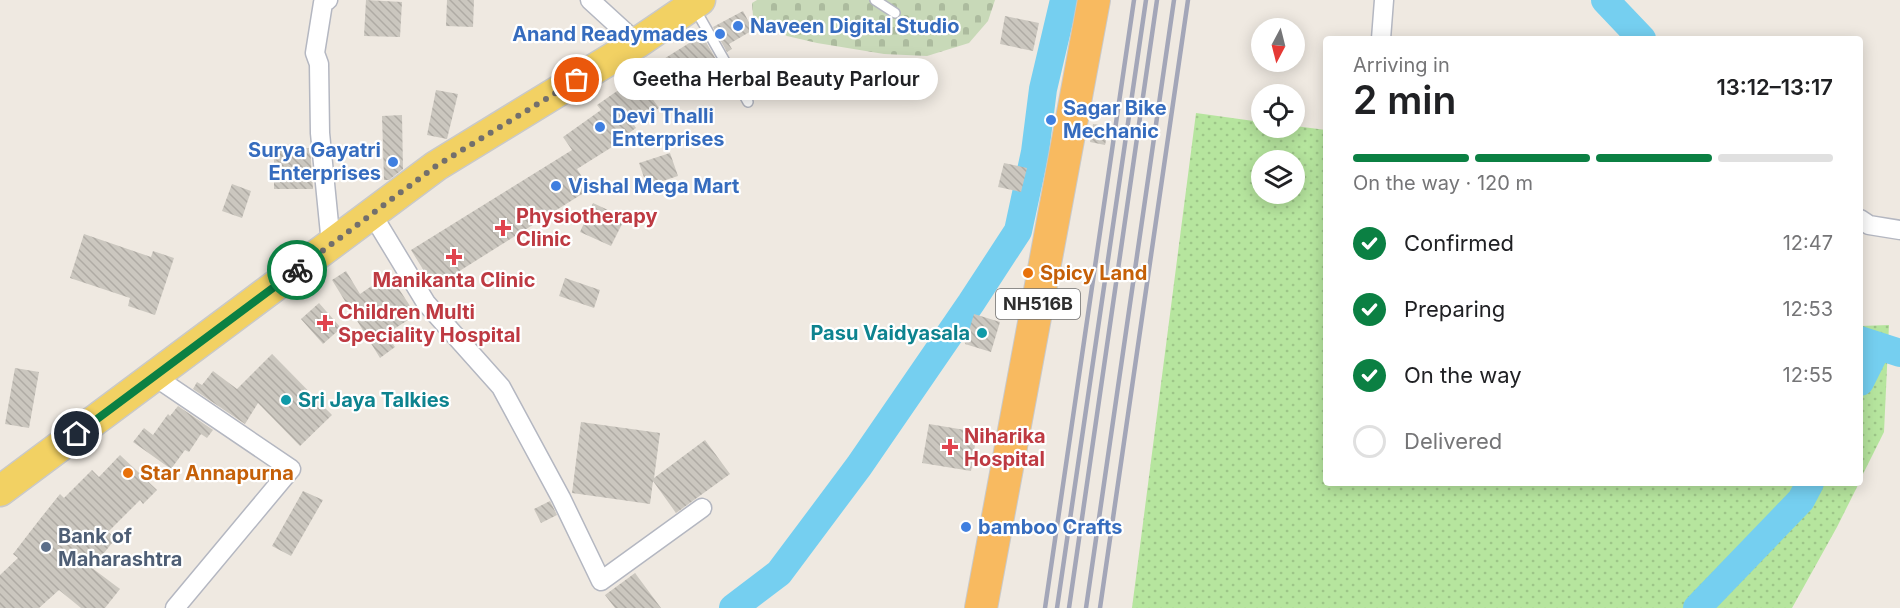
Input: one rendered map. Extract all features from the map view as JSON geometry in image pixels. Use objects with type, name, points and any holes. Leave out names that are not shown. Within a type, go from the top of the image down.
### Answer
[{"type":"highway","name":"NH516B","points":[[981,608],[1094,0]]},
{"type":"main road","points":[[0,491],[436,166],[637,43],[697,2]]},
{"type":"street","points":[[328,0],[322,3],[315,53],[319,64],[320,133],[331,244]]},
{"type":"street","points":[[590,0],[637,43]]},
{"type":"street","points":[[1381,36],[1384,0]]},
{"type":"street","points":[[372,214],[426,303],[501,387],[561,498],[601,581],[702,508]]},
{"type":"street","points":[[1863,221],[1869,225],[1900,230]]},
{"type":"street","points":[[154,376],[291,469],[181,606]]},
{"type":"lane","points":[[875,0],[895,13]]},
{"type":"lane","points":[[697,2],[748,102]]},
{"type":"green space","points":[[757,0],[995,0],[988,21],[969,43],[927,56],[884,54],[787,36],[753,16],[752,3]]},
{"type":"green space","points":[[1196,113],[1251,121],[1251,138],[1305,138],[1305,127],[1323,130],[1323,486],[1858,486],[1792,608],[1132,608]]},
{"type":"green space","points":[[1889,325],[1884,432],[1863,474],[1863,326]]},
{"type":"building","points":[[366,0],[402,2],[400,37],[364,36]]},
{"type":"building","points":[[447,0],[474,0],[473,27],[446,26]]},
{"type":"building","points":[[743,11],[753,30],[729,44],[732,49],[727,52],[713,27]]},
{"type":"building","points":[[1005,16],[1039,23],[1033,51],[1000,44]]},
{"type":"building","points":[[702,35],[722,70],[705,79],[707,82],[692,90],[684,76],[651,97],[659,108],[634,125],[636,128],[619,140],[620,142],[577,169],[590,189],[434,287],[411,250],[572,150],[563,137],[601,110],[597,105],[620,89],[619,87]]},
{"type":"building","points":[[436,90],[458,94],[447,139],[427,135]]},
{"type":"building","points":[[402,115],[403,169],[389,180],[384,180],[382,116]]},
{"type":"building","points":[[1093,124],[1109,127],[1105,145],[1090,142]]},
{"type":"building","points":[[274,148],[310,148],[313,189],[274,189]]},
{"type":"building","points":[[670,153],[678,176],[647,186],[639,163]]},
{"type":"building","points":[[1004,163],[1027,168],[1021,192],[998,187]]},
{"type":"building","points":[[232,184],[251,191],[242,218],[222,211]]},
{"type":"building","points":[[593,203],[625,218],[611,246],[580,232]]},
{"type":"building","points":[[84,234],[151,257],[153,251],[174,258],[155,315],[128,306],[130,298],[70,278]]},
{"type":"building","points":[[346,271],[360,294],[389,274],[416,315],[386,334],[395,347],[380,358],[332,280]]},
{"type":"building","points":[[565,278],[600,290],[594,308],[559,296]]},
{"type":"building","points":[[319,303],[341,328],[323,344],[301,319]]},
{"type":"building","name":"Pasu Vaidyasala","points":[[974,314],[1000,322],[991,352],[965,344]]},
{"type":"building","name":"Sri Jaya Talkies","points":[[272,354],[332,415],[300,446],[258,403],[245,424],[193,389],[197,382],[202,385],[213,371],[237,389]]},
{"type":"building","points":[[15,368],[39,372],[29,428],[5,424]]},
{"type":"building","points":[[178,406],[213,430],[207,438],[201,434],[189,452],[185,450],[171,469],[133,442],[144,428],[153,435],[168,414],[170,416]]},
{"type":"building","points":[[581,422],[660,433],[654,478],[705,440],[730,474],[676,513],[653,481],[650,504],[572,493]]},
{"type":"building","points":[[929,424],[977,432],[971,471],[922,463]]},
{"type":"building","points":[[120,455],[157,490],[143,504],[140,500],[108,532],[116,538],[92,568],[120,589],[105,608],[81,608],[59,590],[39,608],[0,608],[0,575],[18,558],[13,554],[40,519],[60,494],[64,498],[92,470],[99,477]]},
{"type":"building","points":[[303,491],[323,500],[291,556],[272,546]]},
{"type":"building","points":[[550,501],[557,515],[541,523],[534,509]]},
{"type":"building","points":[[635,573],[661,608],[615,608],[605,595]]},
{"type":"waterway","points":[[733,608],[779,573],[859,466],[1018,231],[1035,152],[1043,89],[1064,0]]},
{"type":"waterway","points":[[1605,0],[1639,36]]},
{"type":"waterway","points":[[1863,341],[1900,353]]},
{"type":"waterway","points":[[1863,376],[1878,346]]},
{"type":"waterway","points":[[1697,608],[1801,500],[1808,486]]},
{"type":"railway","points":[[1045,608],[1134,0]]},
{"type":"railway","points":[[1057,608],[1146,0]]},
{"type":"railway","points":[[1069,608],[1157,0]]},
{"type":"railway","points":[[1086,608],[1174,0]]},
{"type":"railway","points":[[1100,608],[1188,0]]},
{"type":"way so far","points":[[297,270],[436,166],[577,80]]},
{"type":"place","name":"Naveen Digital Studio","points":[[738,26]]},
{"type":"place","name":"Anand Readymades","points":[[720,34]]},
{"type":"place","name":"Geetha Herbal Beauty Parlour","points":[[577,80]]},
{"type":"place","name":"Sagar Bike Mechanic","points":[[1051,120]]},
{"type":"place","name":"Devi Thalli Enterprises","points":[[600,127]]},
{"type":"place","name":"Surya Gayatri Enterprises","points":[[393,162]]},
{"type":"place","name":"Vishal Mega Mart","points":[[556,186]]},
{"type":"place","name":"Physiotherapy Clinic","points":[[503,228]]},
{"type":"place","name":"Manikanta Clinic","points":[[454,257]]},
{"type":"place","name":"Spicy Land","points":[[1028,273]]},
{"type":"place","name":"Children Multi Speciality Hospital","points":[[325,323]]},
{"type":"place","name":"Pasu Vaidyasala","points":[[982,333]]},
{"type":"place","name":"Sri Jaya Talkies","points":[[286,400]]},
{"type":"place","name":"Niharika Hospital","points":[[950,447]]},
{"type":"place","name":"Star Annapurna","points":[[128,473]]},
{"type":"place","name":"bamboo Crafts","points":[[966,527]]},
{"type":"place","name":"Bank of Maharashtra","points":[[46,547]]},
{"type":"route","points":[[77,434],[297,270]]}]
